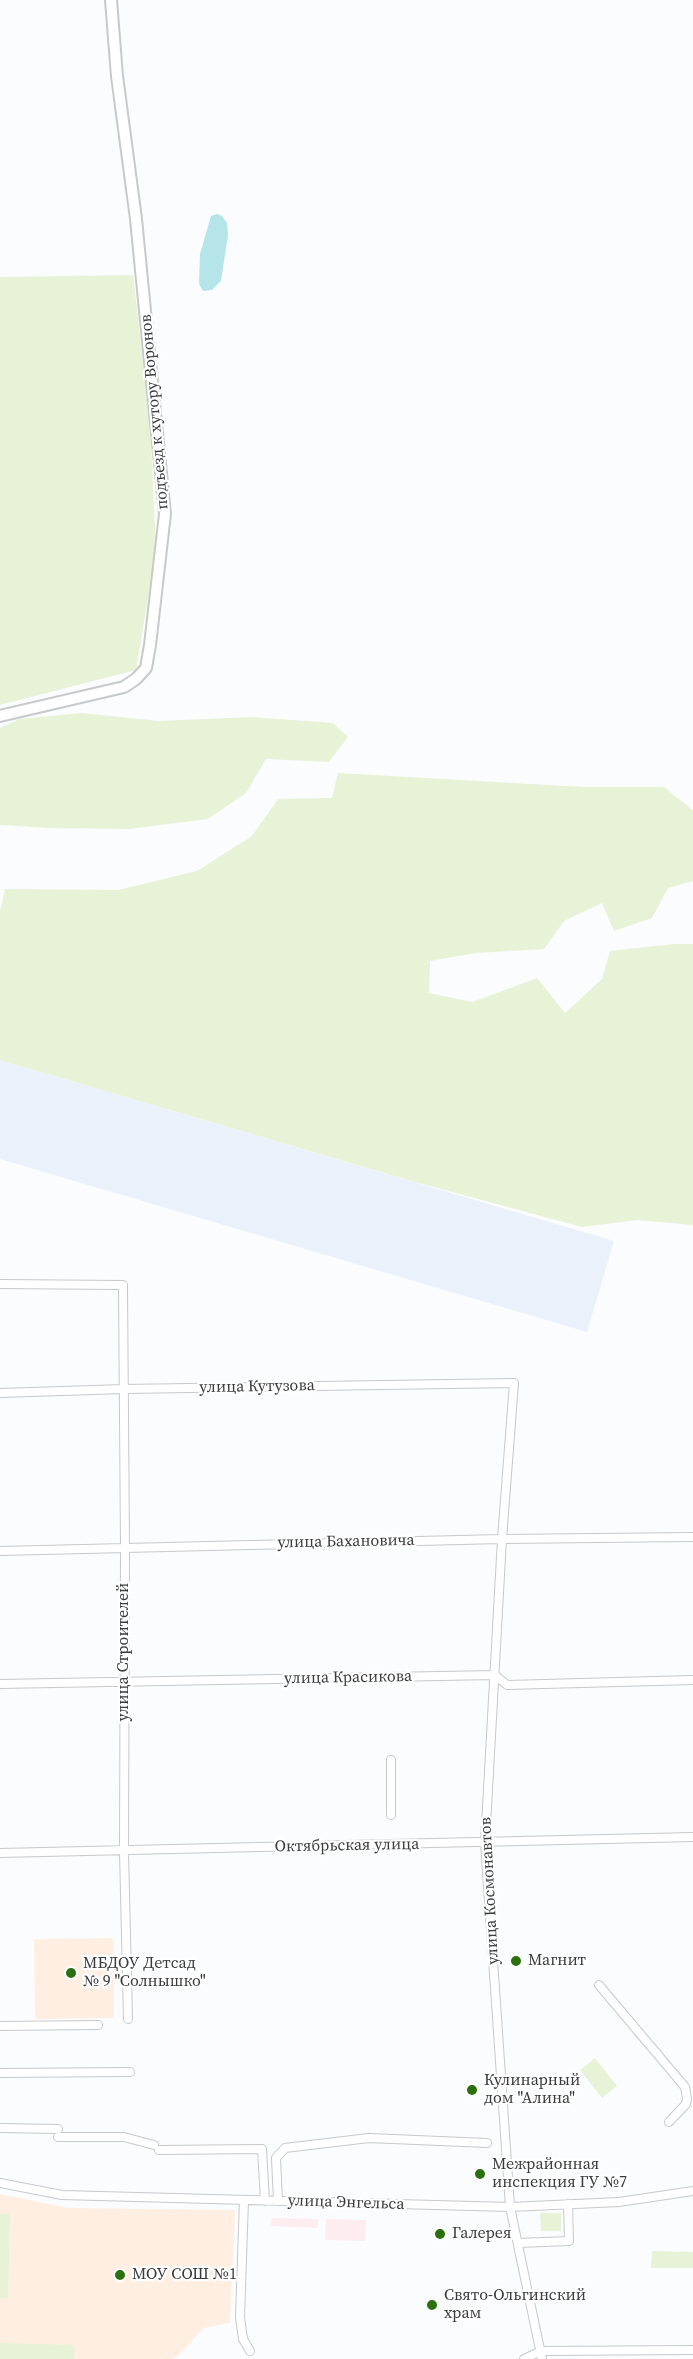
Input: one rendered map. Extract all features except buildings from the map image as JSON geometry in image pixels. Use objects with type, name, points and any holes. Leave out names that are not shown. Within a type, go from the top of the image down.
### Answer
[{"type":"street","name":"подъезд к хутору Воронов","points":[[0,716],[124,687],[146,668],[150,645],[165,514],[136,219],[117,76],[111,0]]},
{"type":"street","name":"улица Строителей","points":[[0,1284],[123,1285],[124,1851],[128,2019]]},
{"type":"street","name":"улица Кутузова","points":[[0,1393],[514,1383]]},
{"type":"street","name":"улица Космонавтов","points":[[514,1383],[502,1539],[485,1843],[510,2207],[541,2355]]},
{"type":"street","name":"улица Бахановича","points":[[0,1551],[502,1539],[693,1537]]},
{"type":"street","name":"улица Красикова","points":[[0,1684],[495,1675],[507,1685],[693,1680]]},
{"type":"street","points":[[391,1815],[392,1760]]},
{"type":"street","name":"Октябрьская улица","points":[[0,1854],[693,1837]]},
{"type":"street","points":[[598,1985],[685,2087],[686,2104],[669,2121]]},
{"type":"street","points":[[0,2026],[98,2025]]},
{"type":"street","points":[[0,2073],[130,2072]]},
{"type":"street","points":[[0,2128],[124,2137],[157,2147],[262,2149],[265,2201]]},
{"type":"street","points":[[278,2201],[276,2158],[285,2148],[369,2138],[487,2143]]},
{"type":"street","name":"улица Энгельса","points":[[0,2183],[62,2195],[510,2207],[619,2202],[693,2191]]},
{"type":"street","points":[[244,2200],[240,2317],[243,2339],[250,2351]]},
{"type":"street","points":[[518,2243],[569,2241],[568,2204]]},
{"type":"street","points":[[524,2359],[541,2355],[693,2350]]},
{"type":"shaded area","points":[[0,1060],[614,1241],[587,1332],[0,1159]]},
{"type":"shaded area","points":[[113,1938],[114,2018],[35,2019],[34,1939]]},
{"type":"shaded area","points":[[0,2194],[69,2208],[235,2210],[230,2323],[204,2328],[178,2356],[172,2359],[0,2359]]},
{"type":"shaded area","points":[[272,2218],[318,2219],[318,2228],[271,2226]]},
{"type":"shaded area","points":[[326,2219],[366,2220],[365,2241],[325,2240]]},
{"type":"green space","points":[[133,275],[150,422],[156,550],[136,670],[0,705],[0,277]]},
{"type":"green space","points":[[82,713],[159,721],[251,717],[333,723],[348,737],[329,762],[266,759],[246,793],[208,819],[129,829],[0,825],[0,728],[19,719]]},
{"type":"green space","points":[[338,773],[584,787],[664,787],[693,810],[693,881],[668,888],[652,918],[614,931],[602,903],[564,921],[544,949],[476,953],[430,961],[429,993],[472,1002],[537,978],[565,1013],[602,979],[610,951],[693,944],[693,1225],[637,1220],[582,1227],[415,1182],[0,1060],[0,911],[5,889],[118,890],[197,871],[252,836],[278,799],[332,798]]},
{"type":"green space","points":[[595,2058],[617,2086],[602,2098],[580,2070]]},
{"type":"green space","points":[[540,2213],[561,2213],[561,2231],[541,2231]]},
{"type":"green space","points":[[0,2214],[10,2214],[8,2298],[0,2298]]},
{"type":"green space","points":[[652,2251],[693,2252],[693,2268],[651,2268]]},
{"type":"green space","points":[[0,2343],[74,2345],[74,2359],[0,2359]]},
{"type":"water","points":[[217,214],[222,216],[227,223],[228,235],[221,281],[212,290],[203,291],[199,284],[200,254],[211,216]]},
{"type":"place","name":"Магнит","points":[[516,1961]]},
{"type":"place","name":"МБДОУ Детсад № 9 \"Солнышко\"","points":[[71,1973]]},
{"type":"place","name":"Кулинарный дом \"Алина\"","points":[[472,2090]]},
{"type":"place","name":"Межрайонная инспекция ГУ №7","points":[[480,2174]]},
{"type":"place","name":"Галерея","points":[[440,2234]]},
{"type":"place","name":"МОУ СОШ №1","points":[[120,2275]]},
{"type":"place","name":"Свято-Ольгинский храм","points":[[432,2305]]}]
